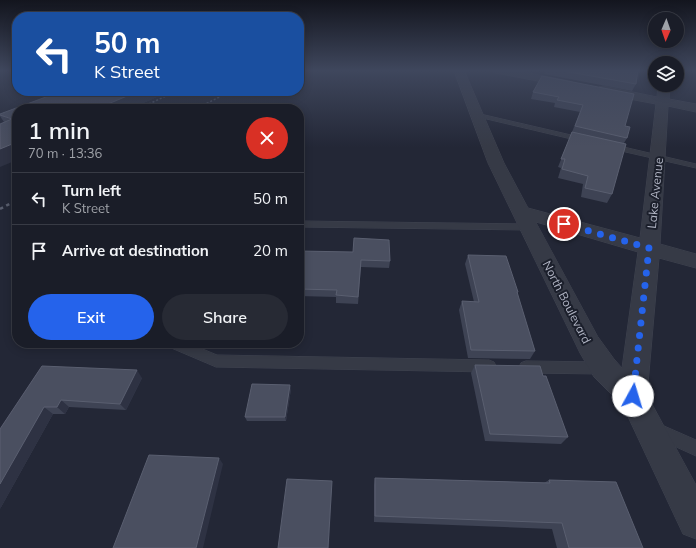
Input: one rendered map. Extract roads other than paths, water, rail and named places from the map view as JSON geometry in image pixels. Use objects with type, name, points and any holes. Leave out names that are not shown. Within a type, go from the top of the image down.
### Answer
[{"type":"street","name":"North Boulevard","points":[[469,96],[496,163],[589,345],[604,368],[633,396],[696,520]]},
{"type":"street","name":"Lake Avenue","points":[[633,396],[649,248],[663,96]]},
{"type":"street","points":[[669,96],[696,108]]},
{"type":"street","points":[[525,220],[649,248],[696,261]]},
{"type":"lane","points":[[476,115],[696,166]]},
{"type":"lane","points":[[304,224],[525,220]]},
{"type":"lane","points":[[186,348],[216,361],[499,367]]},
{"type":"lane","points":[[515,367],[604,368]]},
{"type":"lane","points":[[649,427],[696,448]]},
{"type":"railway","points":[[149,104],[166,96]]},
{"type":"railway","points":[[206,104],[221,96]]},
{"type":"railway","points":[[0,209],[12,203]]}]
